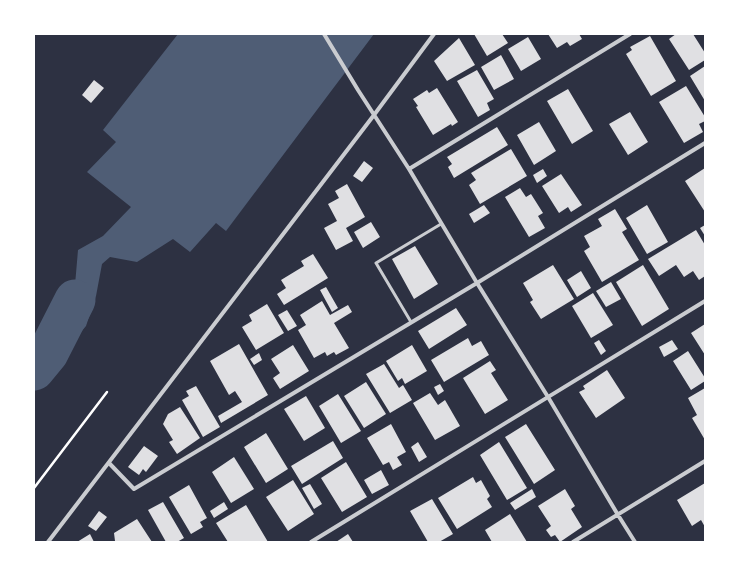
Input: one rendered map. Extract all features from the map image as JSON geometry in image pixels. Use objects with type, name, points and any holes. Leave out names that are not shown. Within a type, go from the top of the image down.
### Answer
[{"type":"street","points":[[324,34],[409,169],[635,542]]},
{"type":"street","points":[[48,542],[374,115],[434,34]]},
{"type":"street","points":[[409,169],[630,34]]},
{"type":"street","points":[[109,463],[134,489],[477,283],[705,143]]},
{"type":"street","points":[[311,542],[705,301]]},
{"type":"street","points":[[573,542],[705,461]]},
{"type":"lane","points":[[411,322],[376,263],[441,224]]},
{"type":"path","points":[[34,488],[107,392]]},
{"type":"water","points":[[178,34],[374,34],[226,231],[216,223],[190,252],[173,239],[137,262],[110,257],[102,264],[96,296],[86,326],[55,363],[48,346],[75,285],[78,250],[103,236],[131,207],[87,172],[116,142],[103,130]]},
{"type":"building","points":[[474,34],[502,34],[508,43],[487,56]]},
{"type":"building","points":[[548,34],[579,34],[582,39],[570,46],[567,42],[557,48]]},
{"type":"building","points":[[676,34],[693,34],[705,53],[705,60],[689,70],[669,39]]},
{"type":"building","points":[[650,36],[676,81],[651,96],[626,54],[632,50],[630,47]]},
{"type":"building","points":[[528,37],[541,59],[521,71],[508,49]]},
{"type":"building","points":[[459,38],[475,65],[447,81],[434,61]]},
{"type":"building","points":[[501,55],[514,79],[494,90],[481,67]]},
{"type":"building","points":[[705,66],[705,101],[690,76]]},
{"type":"building","points":[[477,70],[494,99],[487,103],[490,110],[478,117],[457,81]]},
{"type":"building","points":[[94,80],[104,88],[91,103],[82,95]]},
{"type":"building","points":[[686,86],[705,117],[705,121],[699,124],[703,132],[684,143],[659,102]]},
{"type":"building","points":[[437,88],[458,122],[452,126],[451,124],[433,135],[416,107],[418,106],[413,99],[427,90],[429,93]]},
{"type":"building","points":[[568,89],[593,131],[572,144],[547,101]]},
{"type":"building","points":[[630,112],[648,142],[628,155],[609,124]]},
{"type":"building","points":[[539,122],[556,151],[534,165],[517,135]]},
{"type":"building","points":[[497,127],[508,145],[454,178],[448,167],[452,164],[447,157]]},
{"type":"building","points":[[511,149],[527,176],[480,204],[469,185],[476,180],[471,173]]},
{"type":"building","points":[[364,161],[373,168],[362,182],[353,176]]},
{"type":"building","points":[[705,168],[705,212],[685,181]]},
{"type":"building","points":[[543,169],[547,176],[537,183],[533,175]]},
{"type":"building","points":[[561,174],[582,205],[571,212],[568,207],[559,213],[542,186]]},
{"type":"building","points":[[347,184],[365,217],[346,228],[353,241],[336,250],[324,228],[337,221],[328,204],[339,198],[335,191]]},
{"type":"building","points":[[520,188],[526,197],[531,194],[543,213],[538,216],[545,228],[529,237],[505,197]]},
{"type":"building","points":[[484,205],[490,213],[474,223],[469,214]]},
{"type":"building","points":[[647,205],[668,242],[647,254],[626,218]]},
{"type":"building","points":[[615,209],[627,229],[622,232],[639,260],[602,282],[584,251],[590,247],[584,236],[602,226],[598,219]]},
{"type":"building","points":[[371,222],[380,237],[363,248],[354,232]]},
{"type":"building","points":[[705,225],[705,236],[700,228]]},
{"type":"building","points":[[696,230],[705,245],[705,276],[699,280],[693,271],[684,277],[676,265],[659,276],[648,259]]},
{"type":"building","points":[[415,246],[438,284],[414,299],[392,259]]},
{"type":"building","points":[[313,254],[328,278],[284,305],[277,294],[286,288],[281,280],[304,266],[301,261]]},
{"type":"building","points":[[553,265],[574,299],[541,319],[530,302],[533,300],[523,283]]},
{"type":"building","points":[[643,265],[669,309],[642,326],[616,282]]},
{"type":"building","points":[[581,271],[591,288],[577,297],[567,280]]},
{"type":"building","points":[[611,282],[621,299],[606,307],[596,291]]},
{"type":"building","points":[[326,287],[338,308],[332,312],[320,290]]},
{"type":"building","points":[[593,293],[613,325],[591,338],[572,306]]},
{"type":"building","points":[[322,301],[330,315],[348,305],[352,312],[334,323],[349,348],[336,355],[334,352],[327,356],[325,352],[314,358],[298,330],[306,325],[300,315]]},
{"type":"building","points":[[267,304],[284,333],[256,350],[242,327],[252,321],[249,315]]},
{"type":"building","points":[[456,308],[467,325],[429,349],[418,331]]},
{"type":"building","points":[[287,310],[297,326],[288,331],[278,315]]},
{"type":"building","points":[[705,324],[705,355],[691,333]]},
{"type":"building","points":[[468,338],[472,346],[481,341],[489,355],[444,382],[431,360]]},
{"type":"building","points":[[599,340],[606,351],[601,355],[594,343]]},
{"type":"building","points":[[672,340],[678,349],[664,357],[659,347]]},
{"type":"building","points":[[239,344],[268,395],[221,423],[218,416],[242,402],[235,391],[229,395],[210,361]]},
{"type":"building","points":[[293,345],[309,371],[280,389],[273,378],[280,373],[271,359]]},
{"type":"building","points":[[412,345],[427,371],[405,384],[402,378],[398,381],[386,361]]},
{"type":"building","points":[[688,351],[705,378],[705,381],[691,390],[673,361]]},
{"type":"building","points":[[259,353],[262,360],[254,365],[250,359]]},
{"type":"building","points":[[490,361],[496,370],[491,373],[508,400],[485,414],[463,378]]},
{"type":"building","points":[[384,364],[399,388],[403,385],[412,400],[390,413],[366,374]]},
{"type":"building","points":[[607,370],[625,398],[596,418],[579,392],[585,389],[583,386]]},
{"type":"building","points":[[366,382],[386,414],[364,428],[344,396]]},
{"type":"building","points":[[440,384],[444,391],[438,395],[434,387]]},
{"type":"building","points":[[196,386],[220,427],[203,437],[182,400],[189,396],[186,391]]},
{"type":"building","points":[[705,388],[705,440],[692,418],[697,415],[688,398]]},
{"type":"building","points":[[430,393],[438,405],[445,400],[460,426],[435,440],[413,403]]},
{"type":"building","points":[[338,394],[361,431],[341,443],[319,406]]},
{"type":"building","points":[[306,396],[325,428],[304,441],[284,409]]},
{"type":"building","points":[[180,407],[200,438],[177,454],[169,442],[173,440],[163,424],[168,414]]},
{"type":"building","points":[[391,424],[406,452],[397,457],[402,465],[393,470],[389,462],[383,465],[367,438]]},
{"type":"building","points":[[526,424],[555,470],[534,484],[505,437]]},
{"type":"building","points":[[266,433],[288,469],[266,483],[244,447]]},
{"type":"building","points":[[333,441],[343,458],[302,484],[291,466]]},
{"type":"building","points":[[418,442],[427,457],[419,462],[411,447]]},
{"type":"building","points":[[499,442],[527,488],[507,500],[480,455]]},
{"type":"building","points":[[144,446],[158,456],[146,472],[143,469],[139,475],[128,467]]},
{"type":"building","points":[[234,457],[254,489],[231,503],[212,472]]},
{"type":"building","points":[[346,462],[367,497],[342,512],[321,478]]},
{"type":"building","points":[[381,470],[389,485],[372,494],[364,480]]},
{"type":"building","points":[[473,477],[476,483],[481,480],[490,496],[487,499],[492,507],[457,529],[438,498]]},
{"type":"building","points":[[293,480],[314,514],[288,531],[266,497]]},
{"type":"building","points":[[705,483],[705,527],[701,520],[692,526],[677,500]]},
{"type":"building","points":[[310,484],[322,504],[314,509],[302,488]]},
{"type":"building","points":[[189,485],[207,518],[200,522],[203,527],[191,534],[169,497]]},
{"type":"building","points":[[532,489],[536,497],[515,510],[510,503]]},
{"type":"building","points":[[565,489],[575,506],[571,509],[582,527],[560,542],[555,535],[551,537],[546,530],[551,526],[538,506]]},
{"type":"building","points":[[432,499],[453,534],[439,542],[428,542],[410,511]]},
{"type":"building","points":[[163,502],[184,538],[177,542],[166,542],[148,510]]},
{"type":"building","points":[[224,502],[228,509],[214,518],[210,511]]},
{"type":"building","points":[[246,505],[268,542],[228,542],[216,523]]},
{"type":"building","points":[[99,511],[107,517],[96,531],[88,526]]},
{"type":"building","points":[[510,514],[527,542],[492,542],[485,530]]},
{"type":"building","points":[[137,519],[152,542],[116,542],[114,533]]},
{"type":"building","points":[[90,534],[94,542],[77,542]]},
{"type":"building","points":[[348,534],[353,542],[336,542]]},
{"type":"waterway","points":[[34,370],[48,353],[75,300]]}]
